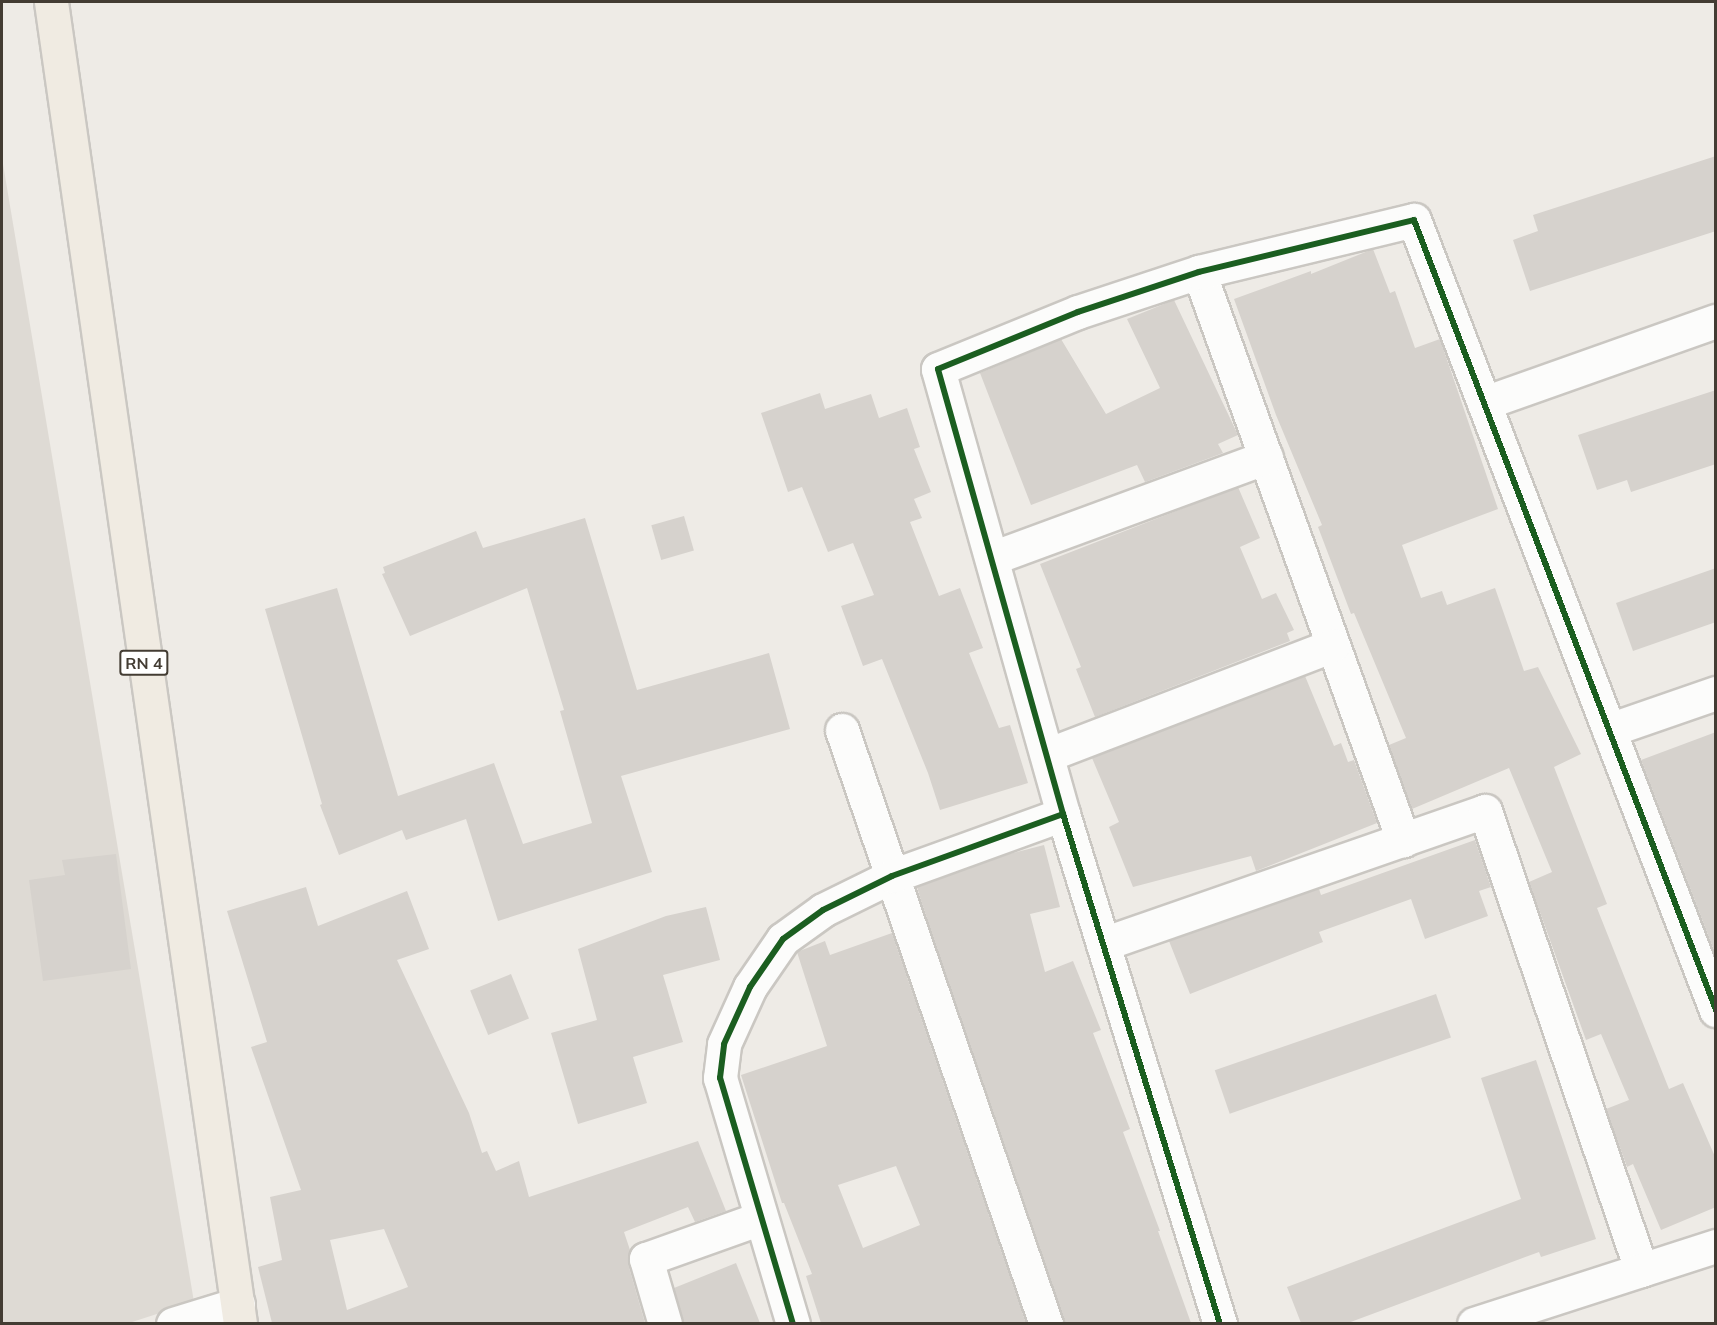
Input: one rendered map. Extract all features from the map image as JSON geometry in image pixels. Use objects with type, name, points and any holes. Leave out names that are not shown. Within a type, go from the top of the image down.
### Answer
[{"type":"main road","name":"RN 4","points":[[51,2],[239,1314]]},
{"type":"street","points":[[1220,1323],[1064,814],[938,369],[1078,312],[1199,272],[1414,220],[1716,1010]]},
{"type":"street","points":[[1199,272],[1403,840]]},
{"type":"street","points":[[1484,403],[1716,321]]},
{"type":"street","points":[[992,558],[1266,457]]},
{"type":"street","points":[[1047,755],[1333,645]]},
{"type":"street","points":[[1609,730],[1716,693]]},
{"type":"street","points":[[842,730],[1046,1323]]},
{"type":"street","points":[[1103,944],[1485,811],[1641,1270]]},
{"type":"street","points":[[793,1323],[720,1078],[724,1044],[750,987],[783,939],[823,910],[892,876],[1064,814]]},
{"type":"street","points":[[665,1323],[646,1259],[761,1218]]},
{"type":"street","points":[[1474,1323],[1716,1246]]},
{"type":"street","points":[[173,1323],[239,1314]]},
{"type":"shaded area","points":[[2,158],[194,1302],[129,1323],[2,1323]]},
{"type":"building","points":[[1716,156],[1716,231],[1530,291],[1513,240],[1538,231],[1533,215]]},
{"type":"building","points":[[1373,249],[1390,293],[1395,291],[1415,348],[1440,339],[1498,509],[1402,545],[1421,598],[1442,591],[1447,605],[1495,588],[1524,671],[1538,667],[1581,754],[1554,767],[1607,904],[1597,908],[1669,1089],[1683,1083],[1716,1159],[1716,1207],[1661,1230],[1633,1164],[1627,1167],[1606,1109],[1629,1100],[1601,1034],[1586,1040],[1529,882],[1552,872],[1509,768],[1412,809],[1389,745],[1406,738],[1354,613],[1351,614],[1318,527],[1322,525],[1276,415],[1234,299],[1311,271],[1311,274]]},
{"type":"building","points":[[1174,300],[1238,435],[1218,444],[1223,453],[1145,482],[1137,465],[1031,505],[980,373],[1061,339],[1106,414],[1160,388],[1127,319]]},
{"type":"building","points":[[1716,390],[1716,464],[1631,492],[1627,480],[1597,490],[1578,435]]},
{"type":"building","points":[[820,393],[825,409],[871,394],[879,418],[907,408],[920,447],[914,449],[931,492],[914,499],[922,518],[910,522],[939,596],[960,588],[983,648],[969,653],[999,728],[1010,725],[1028,783],[940,810],[928,773],[882,659],[863,666],[841,606],[874,595],[853,543],[828,552],[802,487],[788,492],[761,413]]},
{"type":"building","points":[[1238,487],[1260,538],[1240,547],[1262,599],[1276,593],[1294,630],[1287,633],[1290,641],[1095,717],[1076,669],[1081,667],[1040,564]]},
{"type":"building","points":[[684,516],[694,551],[661,560],[651,525]]},
{"type":"building","points":[[585,518],[637,690],[769,653],[790,729],[621,776],[652,872],[498,921],[466,819],[406,840],[402,830],[339,855],[320,805],[322,804],[265,609],[337,588],[398,796],[494,763],[523,844],[592,823],[560,711],[564,710],[527,588],[410,636],[382,574],[385,573],[383,567],[476,531],[483,548]]},
{"type":"building","points":[[1716,568],[1716,622],[1633,651],[1616,603]]},
{"type":"building","points":[[1305,676],[1334,746],[1341,743],[1348,762],[1354,760],[1377,823],[1256,871],[1251,856],[1133,887],[1109,827],[1119,822],[1092,758]]},
{"type":"building","points":[[1716,732],[1716,956],[1641,760]]},
{"type":"building","points":[[1475,840],[1491,887],[1479,891],[1488,916],[1425,939],[1411,899],[1319,932],[1323,942],[1190,994],[1169,941],[1319,889],[1321,895]]},
{"type":"building","points":[[1044,845],[1060,907],[1030,914],[1045,972],[1073,961],[1101,1030],[1093,1033],[1130,1129],[1123,1132],[1191,1323],[1064,1323],[921,901],[917,887],[1005,855]]},
{"type":"building","points":[[116,854],[131,969],[43,981],[29,880],[65,875],[62,860]]},
{"type":"building","points":[[306,887],[318,926],[407,891],[429,949],[397,960],[469,1113],[482,1153],[487,1151],[496,1171],[519,1161],[529,1197],[698,1141],[726,1211],[695,1222],[688,1207],[624,1232],[630,1250],[628,1264],[645,1323],[272,1323],[258,1267],[282,1260],[270,1197],[301,1190],[251,1047],[267,1042],[227,911]],"holes":[[[384,1229],[408,1287],[347,1310],[330,1240]]]},
{"type":"building","points":[[706,907],[720,960],[663,975],[683,1042],[633,1057],[647,1103],[578,1124],[551,1033],[597,1020],[578,949],[666,916]]},
{"type":"building","points":[[892,933],[1026,1323],[821,1323],[806,1276],[812,1274],[784,1203],[782,1203],[741,1075],[827,1046],[797,952],[825,941],[830,955]],"holes":[[[896,1166],[920,1225],[863,1248],[838,1185]]]},
{"type":"building","points":[[511,974],[529,1019],[488,1035],[470,990]]},
{"type":"building","points":[[1436,994],[1451,1037],[1230,1114],[1215,1070]]},
{"type":"building","points":[[1536,1060],[1596,1239],[1541,1257],[1539,1252],[1348,1323],[1301,1323],[1287,1287],[1521,1199],[1481,1078]]},
{"type":"building","points":[[736,1263],[760,1323],[683,1323],[674,1288]]},
{"type":"cycle path","points":[[1220,1324],[1063,814],[938,369],[1078,312],[1199,272],[1414,220],[1716,1010]]},
{"type":"cycle path","points":[[793,1324],[720,1078],[724,1044],[750,987],[783,939],[823,910],[892,876],[1063,814]]}]
